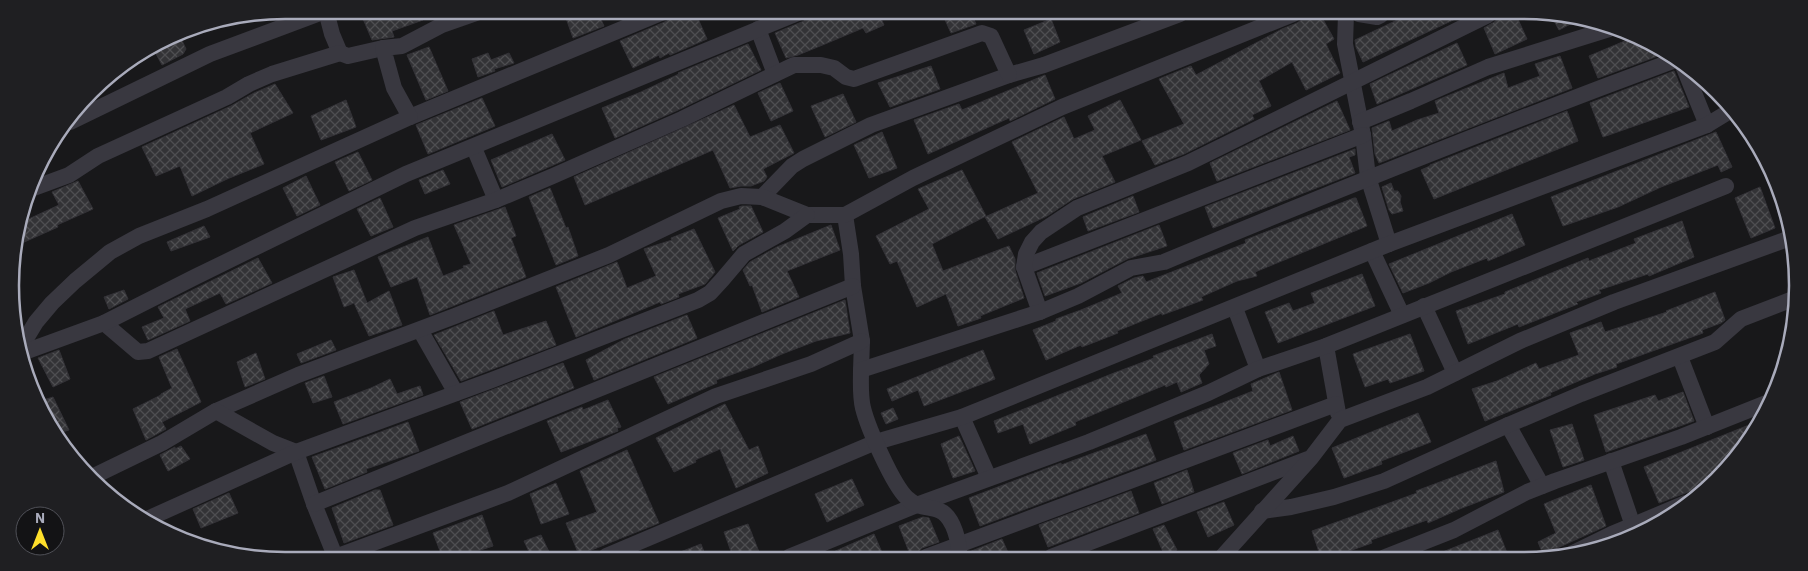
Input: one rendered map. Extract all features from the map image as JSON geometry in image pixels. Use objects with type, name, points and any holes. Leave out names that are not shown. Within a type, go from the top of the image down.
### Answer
[{"type":"street","points":[[78,118],[210,54],[303,19]]},
{"type":"street","points":[[329,19],[332,34],[340,53]]},
{"type":"street","points":[[38,186],[68,175],[98,156],[272,74],[340,53],[348,56],[402,46],[442,25],[459,19]]},
{"type":"street","points":[[25,341],[36,322],[75,280],[110,252],[139,236],[207,209],[410,117],[646,19]]},
{"type":"street","points":[[27,351],[104,323],[406,174],[474,148],[783,19]]},
{"type":"street","points":[[762,197],[792,166],[871,125],[1009,75],[1044,65],[1167,19]]},
{"type":"street","points":[[97,474],[162,443],[216,411],[298,375],[420,330],[609,255],[721,201],[741,196],[762,197],[807,215],[845,214],[922,174],[1062,107],[1281,19]]},
{"type":"street","points":[[1346,19],[1345,44],[1368,177],[1389,244]]},
{"type":"street","points":[[1040,312],[1024,267],[1026,254],[1032,242],[1041,232],[1077,208],[1188,163],[1480,19]]},
{"type":"street","points":[[758,29],[776,74]]},
{"type":"street","points":[[1024,267],[1361,128],[1488,67],[1602,31]]},
{"type":"street","points":[[104,323],[138,352],[148,351],[415,228],[496,200],[682,119],[794,65],[820,64],[834,68],[846,77],[861,78],[982,33],[991,36],[1009,75]]},
{"type":"street","points":[[383,48],[394,88],[410,117]]},
{"type":"street","points":[[861,370],[1040,312],[1078,296],[1131,268],[1164,262],[1368,177],[1669,62]]},
{"type":"street","points":[[1687,76],[1707,124]]},
{"type":"street","points":[[615,552],[876,442],[962,417],[1389,244],[1707,124],[1726,113]]},
{"type":"street","points":[[474,148],[496,200]]},
{"type":"street","points":[[801,552],[919,504],[1089,442],[1174,407],[1258,369],[1326,346],[1726,186]]},
{"type":"street","points":[[845,214],[851,254],[853,286],[862,341],[861,393],[864,409],[876,442],[897,485],[908,500],[941,510],[950,518],[959,551],[1311,412],[1338,412],[1427,387],[1520,341],[1614,302],[1785,240]]},
{"type":"street","points":[[152,517],[296,452],[663,315],[698,300],[710,293],[744,254],[785,231],[807,215]]},
{"type":"street","points":[[1372,251],[1402,315]]},
{"type":"street","points":[[314,504],[853,286]]},
{"type":"street","points":[[1262,511],[1291,507],[1334,497],[1384,481],[1581,394],[1715,342],[1741,319],[1789,300]]},
{"type":"street","points":[[1424,306],[1455,373]]},
{"type":"street","points":[[1235,308],[1258,369]]},
{"type":"street","points":[[420,330],[456,393]]},
{"type":"street","points":[[347,552],[508,492],[716,396],[811,364],[862,341]]},
{"type":"street","points":[[1226,552],[1311,458],[1338,412],[1326,346]]},
{"type":"street","points":[[1680,357],[1707,427]]},
{"type":"street","points":[[1398,552],[1454,530],[1542,486],[1707,427],[1761,405]]},
{"type":"street","points":[[216,411],[273,443],[296,452],[314,504],[334,552]]},
{"type":"street","points":[[962,417],[989,478]]},
{"type":"street","points":[[1508,425],[1542,486]]},
{"type":"street","points":[[1067,552],[1311,458]]},
{"type":"street","points":[[1611,461],[1633,526]]},
{"type":"street","points":[[1605,539],[1660,514]]},
{"type":"building","points":[[363,19],[423,19],[392,31],[394,37],[372,40]]},
{"type":"building","points":[[566,19],[601,19],[604,26],[573,38]]},
{"type":"building","points":[[670,19],[698,19],[707,39],[670,55],[669,53],[660,58],[659,55],[633,68],[620,41]]},
{"type":"building","points":[[807,19],[881,19],[884,25],[866,33],[863,28],[798,55],[786,58],[775,33]]},
{"type":"building","points":[[945,19],[974,19],[976,24],[951,33]]},
{"type":"building","points":[[1051,19],[1060,42],[1034,54],[1024,30]]},
{"type":"building","points":[[1303,19],[1323,19],[1334,39],[1326,44],[1340,73],[1306,90],[1292,62],[1259,81],[1271,106],[1252,115],[1254,119],[1184,154],[1155,165],[1142,141],[1184,124],[1159,79],[1191,66],[1196,75],[1282,29]]},
{"type":"building","points":[[1400,19],[1455,19],[1363,62],[1355,40]]},
{"type":"building","points":[[1497,19],[1518,19],[1527,39],[1495,54],[1484,28]]},
{"type":"building","points":[[1554,21],[1572,23],[1559,30]]},
{"type":"building","points":[[182,40],[186,49],[183,54],[162,65],[155,52]]},
{"type":"building","points":[[1627,40],[1659,56],[1598,78],[1589,56]]},
{"type":"building","points":[[1457,43],[1467,65],[1377,104],[1370,84]]},
{"type":"building","points":[[748,44],[761,70],[615,138],[602,108],[641,92],[678,73]]},
{"type":"building","points":[[429,47],[448,91],[426,100],[407,55]]},
{"type":"building","points":[[488,53],[491,60],[509,53],[514,63],[494,69],[495,71],[478,77],[472,59]]},
{"type":"building","points":[[1560,56],[1572,88],[1379,163],[1375,154],[1372,128],[1389,121],[1392,131],[1439,113],[1435,101],[1504,73],[1508,88],[1540,76],[1535,64]]},
{"type":"building","points":[[931,66],[940,89],[890,107],[878,83]]},
{"type":"building","points":[[1674,71],[1689,107],[1603,137],[1590,103]]},
{"type":"building","points":[[1045,75],[1055,99],[1010,121],[1009,118],[928,154],[914,120],[959,104],[962,110]]},
{"type":"building","points":[[780,83],[793,111],[771,121],[758,93]]},
{"type":"building","points":[[275,84],[293,113],[250,133],[264,164],[192,196],[180,166],[156,176],[142,147]]},
{"type":"building","points":[[843,94],[856,122],[825,137],[811,106]]},
{"type":"building","points":[[482,98],[495,126],[428,154],[416,125]]},
{"type":"building","points":[[346,100],[356,127],[321,140],[311,116]]},
{"type":"building","points":[[1120,100],[1141,140],[1102,156],[1115,182],[1073,199],[1047,216],[998,239],[985,217],[1038,193],[1012,142],[1064,117],[1074,139],[1095,130],[1088,116]]},
{"type":"building","points":[[1337,101],[1350,130],[1217,181],[1210,163]]},
{"type":"building","points":[[734,105],[750,137],[780,125],[794,153],[763,169],[767,177],[764,181],[751,186],[730,188],[713,150],[585,205],[574,177]]},
{"type":"building","points":[[1567,111],[1578,141],[1434,199],[1421,170]]},
{"type":"building","points":[[882,132],[897,168],[869,178],[854,145]]},
{"type":"building","points":[[1716,132],[1732,167],[1721,172],[1718,165],[1661,187],[1618,207],[1563,226],[1551,197]]},
{"type":"building","points":[[552,134],[565,160],[502,187],[491,160]]},
{"type":"building","points":[[1355,149],[1355,155],[1349,157],[1355,173],[1213,228],[1205,207]]},
{"type":"building","points":[[358,152],[372,180],[349,191],[335,162]]},
{"type":"building","points":[[443,170],[450,184],[425,194],[419,180]]},
{"type":"building","points":[[962,170],[986,216],[932,244],[943,271],[1009,246],[1015,259],[1015,270],[1024,298],[980,316],[981,318],[958,326],[946,294],[917,307],[897,261],[890,264],[876,236],[929,209],[918,189]]},
{"type":"building","points":[[306,176],[320,205],[297,216],[283,188]]},
{"type":"building","points":[[78,181],[93,209],[22,243],[27,220],[59,205],[52,192]]},
{"type":"building","points":[[1391,183],[1394,191],[1398,191],[1401,196],[1400,202],[1403,211],[1392,214],[1382,187]]},
{"type":"building","points":[[1760,187],[1775,228],[1751,238],[1735,198]]},
{"type":"building","points":[[550,188],[566,228],[568,227],[578,256],[556,265],[529,197]]},
{"type":"building","points":[[1133,196],[1139,212],[1088,231],[1083,217]]},
{"type":"building","points":[[380,198],[393,227],[371,236],[357,209]]},
{"type":"building","points":[[1356,198],[1367,226],[1255,272],[1257,276],[1237,281],[1201,297],[1203,300],[1162,315],[1162,313],[1117,331],[1118,333],[1082,347],[1081,345],[1046,360],[1033,330],[1122,293],[1118,286],[1134,278],[1143,276],[1146,282],[1246,243],[1245,240]]},
{"type":"building","points":[[751,206],[763,232],[739,245],[733,251],[718,218],[740,209],[739,207]]},
{"type":"building","points":[[505,207],[516,236],[511,238],[526,277],[430,315],[417,277],[391,287],[378,257],[428,237],[443,276],[464,268],[463,266],[471,264],[454,225]]},
{"type":"building","points":[[1512,214],[1525,245],[1488,261],[1487,258],[1451,272],[1403,293],[1389,264]]},
{"type":"building","points":[[1682,221],[1694,257],[1649,276],[1648,274],[1599,290],[1601,293],[1576,302],[1578,304],[1519,327],[1518,324],[1468,344],[1456,311],[1505,294],[1505,292],[1588,258],[1589,261],[1636,243],[1634,239]]},
{"type":"building","points":[[831,225],[840,250],[787,271],[799,297],[762,312],[752,285],[750,286],[743,270],[750,262],[777,247]]},
{"type":"building","points":[[1159,225],[1167,246],[1127,259],[1081,283],[1045,296],[1037,273]]},
{"type":"building","points":[[204,226],[210,237],[171,251],[167,242]]},
{"type":"building","points":[[694,229],[715,272],[705,284],[678,294],[679,297],[661,304],[660,302],[576,337],[556,287],[617,262],[627,288],[656,276],[644,249],[672,240],[671,238]]},
{"type":"building","points":[[258,258],[272,283],[226,304],[220,293],[185,309],[190,321],[148,340],[142,327],[164,318],[158,307]]},
{"type":"building","points":[[354,270],[367,303],[389,291],[402,325],[369,336],[354,303],[344,307],[333,277]]},
{"type":"building","points":[[1362,274],[1375,306],[1278,343],[1265,312],[1289,303],[1293,311],[1315,303],[1311,293]]},
{"type":"building","points":[[124,290],[128,299],[109,309],[104,297]]},
{"type":"building","points":[[1715,292],[1725,320],[1721,323],[1702,330],[1703,333],[1616,364],[1617,367],[1595,374],[1550,393],[1551,395],[1485,421],[1472,389],[1497,381],[1536,363],[1539,369],[1579,355],[1570,333],[1601,322],[1605,332],[1667,312]]},
{"type":"building","points":[[845,300],[850,333],[816,341],[782,354],[716,380],[717,383],[668,404],[654,377]]},
{"type":"building","points":[[494,311],[503,335],[546,321],[556,345],[461,381],[434,335]]},
{"type":"building","points":[[687,315],[697,338],[594,380],[586,360],[625,339]]},
{"type":"building","points":[[1212,334],[1216,346],[1204,350],[1209,364],[1199,375],[1202,383],[1181,392],[1177,382],[1166,387],[1165,385],[1075,422],[1076,425],[1030,444],[1023,424],[998,433],[994,421]]},
{"type":"building","points":[[1410,334],[1424,371],[1390,383],[1388,379],[1365,387],[1353,354]]},
{"type":"building","points":[[331,340],[336,350],[301,363],[297,354]]},
{"type":"building","points":[[177,349],[201,402],[162,422],[166,429],[146,440],[133,409],[172,388],[159,357]]},
{"type":"building","points":[[59,350],[70,379],[53,387],[38,358]]},
{"type":"building","points":[[983,350],[995,379],[924,406],[918,390],[892,401],[887,389]]},
{"type":"building","points":[[256,353],[265,379],[245,387],[237,362]]},
{"type":"building","points":[[563,363],[574,388],[472,429],[460,402]]},
{"type":"building","points":[[1279,372],[1292,410],[1184,450],[1174,422],[1253,391],[1251,384]]},
{"type":"building","points":[[324,376],[332,397],[313,403],[305,383]]},
{"type":"building","points":[[390,379],[397,394],[420,386],[423,395],[343,424],[334,402]]},
{"type":"building","points":[[1683,392],[1694,421],[1606,452],[1594,415],[1655,395],[1658,401]]},
{"type":"building","points":[[53,397],[69,430],[63,432],[44,400]]},
{"type":"building","points":[[608,400],[621,427],[617,428],[618,431],[561,452],[547,421],[582,407],[583,410]]},
{"type":"building","points":[[725,404],[749,450],[758,446],[768,473],[736,488],[720,449],[674,472],[656,438]]},
{"type":"building","points":[[893,408],[898,419],[886,424],[881,413]]},
{"type":"building","points":[[1418,413],[1431,442],[1381,461],[1382,464],[1344,478],[1332,448]]},
{"type":"building","points":[[408,422],[419,451],[366,469],[367,472],[325,489],[312,457]]},
{"type":"building","points":[[1572,424],[1584,460],[1563,467],[1550,430]]},
{"type":"building","points":[[1749,426],[1723,461],[1693,490],[1659,503],[1644,467]]},
{"type":"building","points":[[1146,434],[1156,460],[980,526],[969,498],[1061,463],[1061,465]]},
{"type":"building","points":[[959,436],[975,471],[953,478],[941,444]]},
{"type":"building","points":[[1293,436],[1299,451],[1242,474],[1233,453],[1268,440],[1270,446]]},
{"type":"building","points":[[181,446],[190,459],[168,471],[160,455]]},
{"type":"building","points":[[627,450],[659,523],[586,552],[578,552],[566,523],[597,512],[580,471]]},
{"type":"building","points":[[1496,461],[1504,492],[1428,523],[1427,520],[1371,540],[1372,543],[1346,552],[1319,552],[1312,531],[1417,493],[1416,491]]},
{"type":"building","points":[[1187,470],[1194,492],[1162,504],[1154,483]]},
{"type":"building","points":[[852,479],[864,505],[827,522],[815,494]]},
{"type":"building","points":[[556,483],[569,514],[541,524],[530,494]]},
{"type":"building","points":[[1591,485],[1606,526],[1555,550],[1542,552],[1538,542],[1556,533],[1544,504]]},
{"type":"building","points":[[375,490],[380,490],[393,525],[344,543],[332,508]]},
{"type":"building","points":[[1131,491],[1139,513],[1048,547],[1039,525]]},
{"type":"building","points":[[229,493],[238,513],[201,528],[193,509]]},
{"type":"building","points":[[1224,502],[1234,525],[1208,537],[1197,512]]},
{"type":"building","points":[[482,515],[493,546],[474,552],[440,552],[433,533]]},
{"type":"building","points":[[923,517],[929,518],[939,542],[922,548],[919,552],[909,552],[899,526]]},
{"type":"building","points":[[748,524],[759,552],[731,552],[724,532]]},
{"type":"building","points":[[1164,525],[1177,550],[1163,552],[1153,529]]},
{"type":"building","points":[[1498,530],[1507,552],[1443,552]]},
{"type":"building","points":[[874,534],[882,552],[833,552]]},
{"type":"building","points":[[541,535],[549,552],[529,552],[524,541]]},
{"type":"building","points":[[1002,539],[1008,552],[969,552]]},
{"type":"building","points":[[701,544],[704,552],[680,552]]}]
